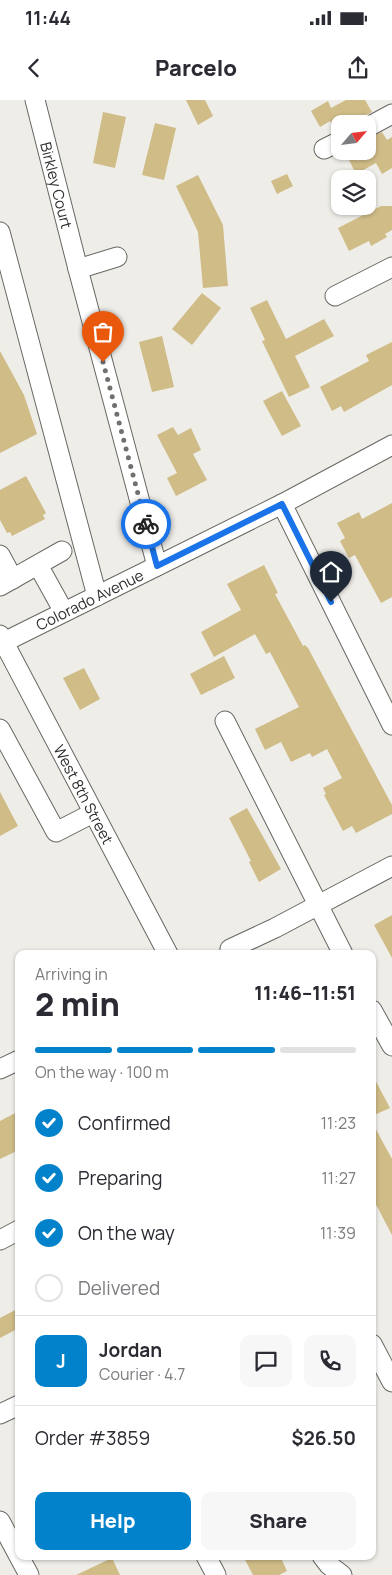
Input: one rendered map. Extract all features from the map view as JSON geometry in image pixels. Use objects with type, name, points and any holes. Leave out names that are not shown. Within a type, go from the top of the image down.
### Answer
[{"type":"street","name":"Birkley Court","points":[[35,100],[157,566]]},
{"type":"street","points":[[376,123],[392,114]]},
{"type":"street","points":[[0,232],[97,596]]},
{"type":"street","points":[[78,269],[118,256]]},
{"type":"street","points":[[335,296],[392,267]]},
{"type":"street","name":"Colorado Avenue","points":[[1,641],[97,596],[282,504],[392,445]]},
{"type":"street","points":[[282,504],[392,724]]},
{"type":"street","points":[[0,556],[6,583],[62,551]]},
{"type":"street","points":[[38,565],[64,612]]},
{"type":"street","name":"West 8th Street","points":[[1,641],[166,950]]},
{"type":"street","points":[[225,721],[341,950]]},
{"type":"street","points":[[0,729],[56,832],[93,812]]},
{"type":"street","points":[[230,949],[318,906],[392,866]]},
{"type":"street","points":[[376,1017],[392,1046]]},
{"type":"street","points":[[0,1070],[15,1062]]},
{"type":"street","points":[[0,1240],[15,1232]]},
{"type":"street","points":[[376,1352],[392,1382]]},
{"type":"street","points":[[0,1414],[15,1407]]},
{"type":"street","points":[[0,1521],[15,1549]]},
{"type":"street","points":[[21,1560],[29,1575]]},
{"type":"street","points":[[208,1560],[216,1575]]},
{"type":"street","points":[[325,1560],[328,1565],[342,1575]]},
{"type":"building","points":[[186,100],[205,100],[213,116],[198,125]]},
{"type":"building","points":[[346,100],[365,100],[372,112],[366,115],[331,115],[331,122],[330,121],[320,127],[311,111],[328,101],[331,108]]},
{"type":"building","points":[[103,112],[126,117],[115,168],[93,163]]},
{"type":"building","points":[[155,123],[176,128],[164,180],[142,175]]},
{"type":"building","points":[[382,132],[387,140],[392,137],[392,168],[382,174],[376,163],[363,170],[354,170],[349,160],[376,160],[376,135]]},
{"type":"building","points":[[287,174],[293,186],[277,194],[271,181]]},
{"type":"building","points":[[198,175],[223,225],[228,286],[203,288],[198,232],[176,186]]},
{"type":"building","points":[[381,206],[392,206],[392,230],[385,234],[387,237],[371,246],[369,241],[349,251],[338,228],[363,215],[376,215],[376,209]]},
{"type":"building","points":[[202,293],[221,308],[192,345],[172,329]]},
{"type":"building","points":[[267,300],[286,339],[324,319],[334,336],[295,356],[310,387],[289,397],[262,341],[265,340],[250,308]]},
{"type":"building","points":[[162,336],[174,387],[152,392],[139,342]]},
{"type":"building","points":[[392,342],[392,385],[344,412],[341,406],[332,411],[320,387],[369,361],[366,355]]},
{"type":"building","points":[[0,351],[24,395],[37,434],[0,453]]},
{"type":"building","points":[[282,391],[301,426],[282,436],[263,401]]},
{"type":"building","points":[[173,427],[178,435],[191,428],[201,450],[193,454],[207,480],[176,496],[167,478],[177,473],[157,435]]},
{"type":"building","points":[[26,476],[46,513],[43,515],[45,519],[12,536],[10,532],[7,533],[0,520],[0,490]]},
{"type":"building","points":[[392,503],[392,597],[381,603],[355,555],[349,558],[340,541],[345,538],[337,523],[359,512],[362,519]]},
{"type":"building","points":[[264,565],[278,593],[275,594],[303,646],[305,645],[308,648],[392,805],[392,814],[356,833],[352,826],[343,831],[324,795],[326,794],[323,788],[342,778],[327,749],[312,757],[310,753],[291,762],[281,742],[265,750],[255,729],[299,707],[270,652],[266,654],[255,634],[214,657],[201,632],[241,610],[227,584]]},
{"type":"building","points":[[224,656],[235,678],[201,695],[190,674]]},
{"type":"building","points":[[84,668],[100,699],[80,710],[63,678]]},
{"type":"building","points":[[0,792],[18,826],[0,836]]},
{"type":"building","points":[[247,808],[281,869],[259,882],[249,862],[251,861],[229,818]]},
{"type":"building","points":[[392,915],[392,958],[374,925]]},
{"type":"building","points":[[376,1082],[390,1108],[376,1114]]},
{"type":"building","points":[[15,1113],[15,1152],[0,1159],[0,1121]]},
{"type":"building","points":[[376,1129],[392,1159],[392,1235],[376,1205]]},
{"type":"building","points":[[15,1310],[15,1330],[0,1338],[0,1318]]},
{"type":"building","points":[[108,1560],[113,1560],[120,1575],[76,1575]]},
{"type":"building","points":[[245,1560],[282,1560],[287,1571],[279,1575],[253,1575]]},
{"type":"way so far","points":[[103,362],[146,524]]},
{"type":"route","points":[[146,524],[157,566],[282,504],[331,602]]}]
